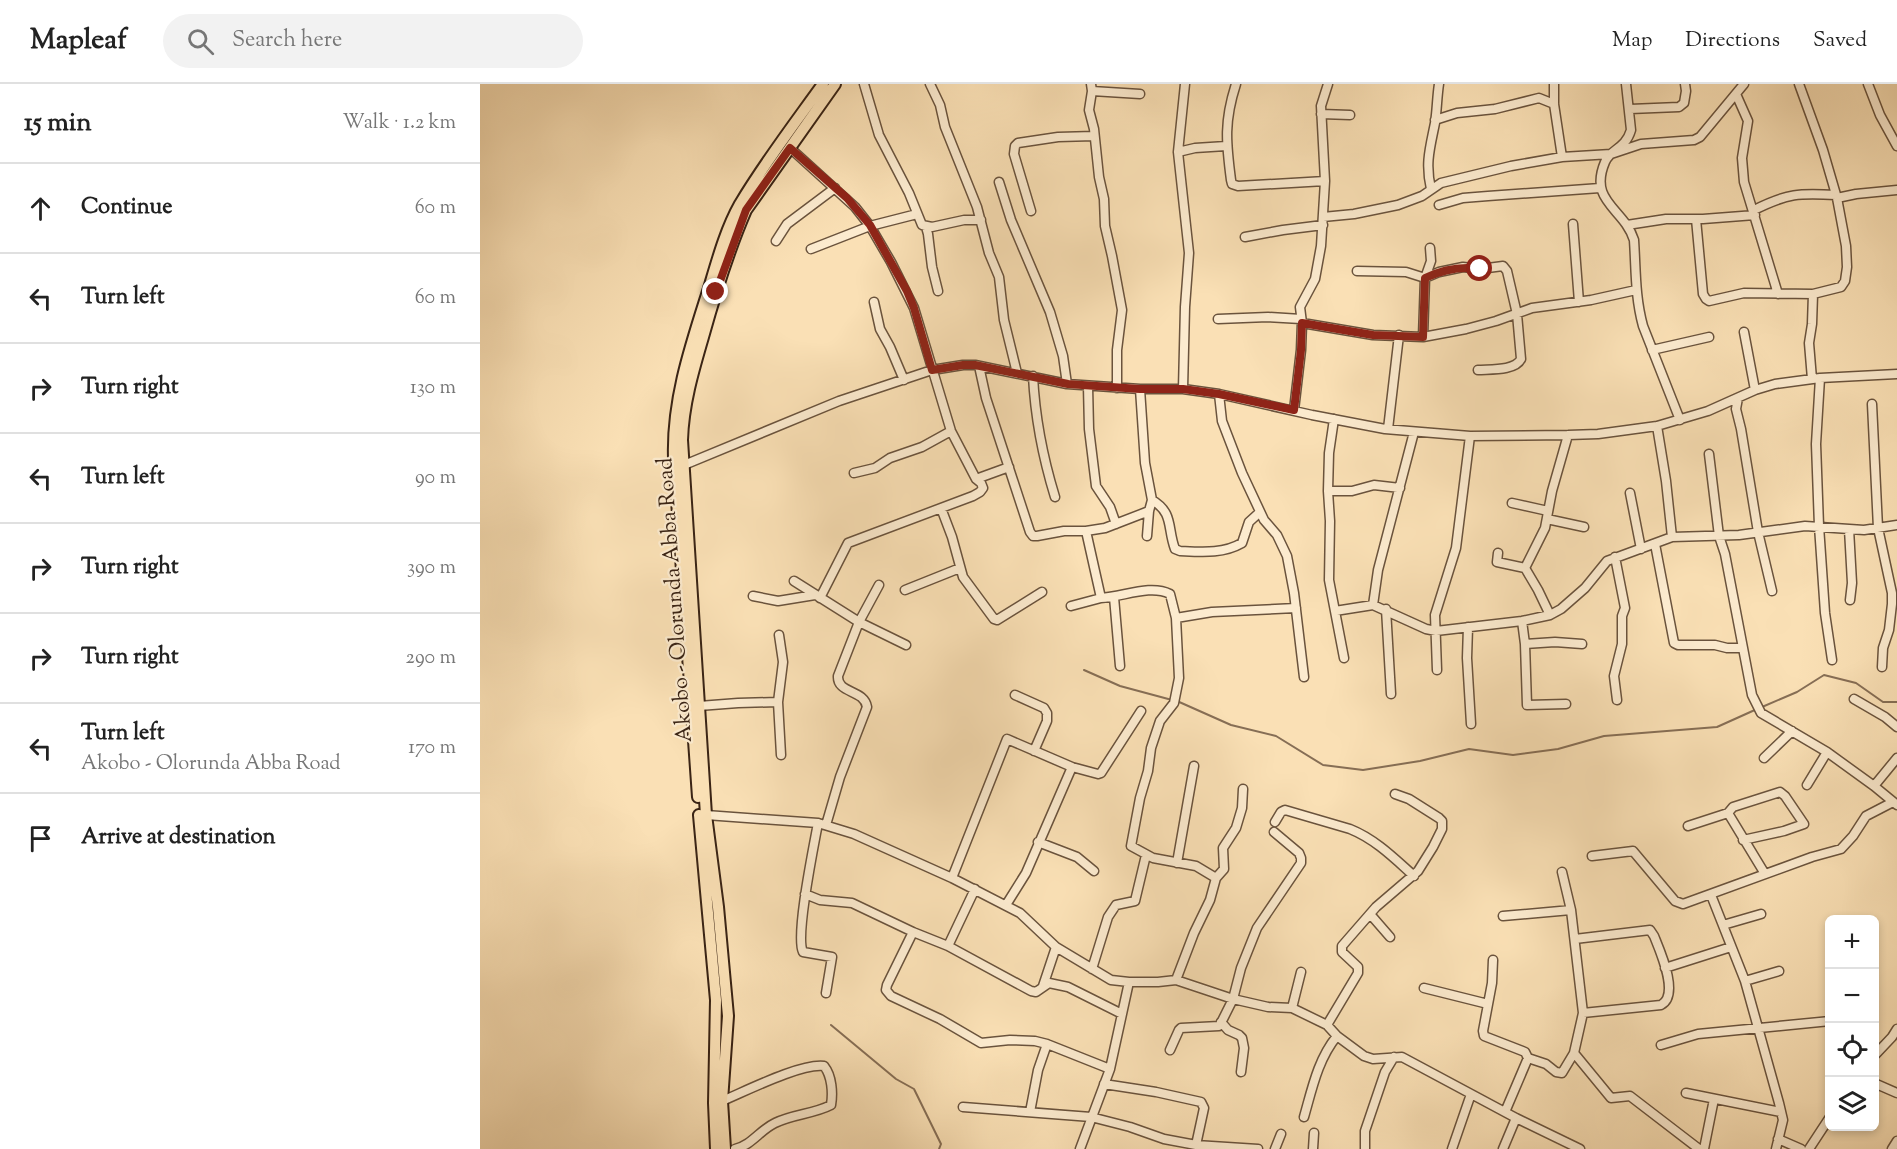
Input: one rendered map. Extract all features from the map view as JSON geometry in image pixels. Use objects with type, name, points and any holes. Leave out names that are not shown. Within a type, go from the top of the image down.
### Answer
[{"type":"main road","name":"Akobo - Olorunda Abba Road","points":[[716,1149],[714,1103],[718,961],[706,815],[682,423],[687,394],[734,217],[740,204],[823,84]]},
{"type":"main road","name":"Akobo - Olorunda Abba Road","points":[[725,1149],[722,1101],[728,1016],[718,961],[687,657],[674,440],[680,390],[720,266],[746,210],[835,84]]},
{"type":"street","points":[[864,84],[879,135],[909,193],[922,225],[926,227],[938,291]]},
{"type":"street","points":[[930,84],[940,105],[945,127],[981,220],[989,253],[999,277],[1004,320],[1017,373]]},
{"type":"street","points":[[1183,389],[1189,252],[1178,152],[1185,84]]},
{"type":"street","points":[[1236,84],[1227,118],[1226,146],[1233,184],[1238,186],[1325,182]]},
{"type":"street","points":[[1294,410],[1301,350],[1300,307],[1315,279],[1323,221],[1325,182],[1321,114],[1328,84]]},
{"type":"street","points":[[1431,189],[1427,161],[1439,84]]},
{"type":"street","points":[[1554,84],[1554,104],[1562,157]]},
{"type":"street","points":[[1626,84],[1631,130],[1623,146],[1611,154],[1604,165],[1600,188],[1604,198],[1627,225],[1634,240],[1636,290],[1643,326],[1680,420]]},
{"type":"street","points":[[1630,109],[1679,107],[1684,104],[1685,84]]},
{"type":"street","points":[[1245,237],[1398,205],[1416,199],[1441,183],[1452,179],[1562,157],[1611,154],[1641,144],[1694,140],[1700,136],[1744,84]]},
{"type":"street","points":[[1696,219],[1703,294],[1706,299],[1714,301],[1744,293],[1813,294],[1840,286],[1847,276],[1846,246],[1837,196],[1799,84]]},
{"type":"street","points":[[1868,84],[1880,115],[1897,146]]},
{"type":"street","points":[[1117,388],[1117,350],[1122,310],[1105,226],[1104,199],[1089,110],[1091,88],[1140,94]]},
{"type":"street","points":[[1736,94],[1748,121],[1742,158],[1744,182],[1778,294]]},
{"type":"street","points":[[1435,120],[1457,113],[1495,109],[1539,98],[1554,104]]},
{"type":"street","points":[[1321,114],[1350,115]]},
{"type":"street","points":[[1031,211],[1014,154],[1018,143],[1058,137],[1094,136]]},
{"type":"street","points":[[1178,152],[1195,148],[1226,146]]},
{"type":"street","points":[[790,148],[836,188],[870,225],[907,291],[951,431],[983,488],[980,492],[941,508],[848,543],[817,597]]},
{"type":"street","points":[[999,182],[1011,220],[1050,312],[1063,356],[1068,384]]},
{"type":"street","points":[[776,241],[787,224],[836,188]]},
{"type":"street","points":[[1439,205],[1472,197],[1600,188]]},
{"type":"street","points":[[1627,225],[1666,219],[1696,219],[1754,212],[1776,199],[1791,195],[1837,196],[1897,190]]},
{"type":"street","points":[[811,249],[870,225],[917,214]]},
{"type":"street","points":[[926,227],[964,220],[981,220]]},
{"type":"street","points":[[1573,224],[1579,302]]},
{"type":"street","points":[[1423,337],[1425,278],[1431,261],[1430,249]]},
{"type":"street","points":[[1357,271],[1406,272],[1425,278],[1439,272],[1463,267],[1480,269],[1503,266],[1507,271],[1517,314],[1521,359],[1512,367],[1478,370]]},
{"type":"street","points":[[1218,319],[1268,317],[1373,335],[1423,337],[1466,329],[1532,308],[1579,302],[1636,290]]},
{"type":"street","points":[[1813,294],[1809,343],[1816,378],[1819,526],[1826,624],[1832,660]]},
{"type":"street","points":[[873,302],[880,329],[904,380]]},
{"type":"street","points":[[1744,332],[1755,390]]},
{"type":"street","points":[[1388,429],[1399,335]]},
{"type":"street","points":[[1652,350],[1709,337]]},
{"type":"street","points":[[684,465],[839,401],[932,370],[963,365],[979,366],[1068,384],[1117,388],[1183,389],[1219,394],[1388,429],[1470,436],[1598,434],[1658,426],[1708,411],[1755,390],[1775,384],[1816,378],[1897,374]]},
{"type":"street","points":[[979,366],[986,398],[1024,516],[1033,536],[1064,531],[1086,531],[1116,524],[1149,511]]},
{"type":"street","points":[[1033,376],[1045,459],[1055,496]]},
{"type":"street","points":[[1088,386],[1089,429],[1096,486],[1110,507],[1116,524]]},
{"type":"street","points":[[1140,389],[1145,463],[1152,500],[1147,536]]},
{"type":"street","points":[[1219,394],[1226,434],[1260,512],[1284,547],[1291,572],[1304,677]]},
{"type":"street","points":[[1738,398],[1736,409],[1758,532],[1772,591]]},
{"type":"street","points":[[1872,404],[1878,528],[1892,592],[1889,630],[1883,648],[1882,667]]},
{"type":"street","points":[[1334,419],[1329,453],[1329,580],[1344,658]]},
{"type":"street","points":[[1658,426],[1672,537]]},
{"type":"street","points":[[854,473],[875,468],[890,458],[922,447],[951,431]]},
{"type":"street","points":[[1373,604],[1378,570],[1414,432]]},
{"type":"street","points":[[1525,568],[1542,535],[1568,435]]},
{"type":"street","points":[[1437,670],[1435,615],[1456,548],[1470,436]]},
{"type":"street","points":[[1592,856],[1633,850],[1678,904],[1711,895],[1812,857],[1842,849],[1866,816],[1895,803],[1827,752],[1761,713],[1752,695],[1725,554],[1719,536],[1709,454]]},
{"type":"street","points":[[976,479],[1009,467]]},
{"type":"street","points":[[1328,491],[1352,490],[1374,485],[1400,488]]},
{"type":"street","points":[[1630,493],[1641,549]]},
{"type":"street","points":[[1152,500],[1164,508],[1167,513],[1173,544],[1175,549],[1180,550],[1211,552],[1233,548],[1242,543],[1249,522],[1260,512]]},
{"type":"street","points":[[1512,502],[1584,527]]},
{"type":"street","points":[[941,508],[963,577],[994,619],[997,620],[1042,592]]},
{"type":"street","points":[[1335,611],[1373,604],[1426,629],[1436,631],[1522,621],[1550,615],[1561,609],[1585,588],[1606,561],[1672,537],[1747,535],[1805,526],[1849,529],[1897,525]]},
{"type":"street","points":[[1849,529],[1852,583],[1850,600]]},
{"type":"street","points":[[1086,531],[1101,598]]},
{"type":"street","points":[[1655,544],[1674,643],[1742,648]]},
{"type":"street","points":[[1498,553],[1497,562],[1525,568],[1550,615]]},
{"type":"street","points":[[1616,557],[1625,608],[1622,616],[1622,644],[1614,676],[1617,700]]},
{"type":"street","points":[[905,590],[960,568]]},
{"type":"street","points":[[794,581],[859,622],[906,645]]},
{"type":"street","points":[[826,993],[832,957],[803,952],[801,949],[805,894],[822,824],[867,707],[863,698],[840,686],[837,682],[838,676],[859,622],[879,585]]},
{"type":"street","points":[[1071,606],[1101,598],[1145,591],[1165,591],[1170,594],[1176,618],[1179,672],[1174,703],[1160,721],[1151,748],[1130,843],[1132,848],[1146,855],[1196,866],[1216,878]]},
{"type":"street","points":[[753,596],[778,601],[817,597]]},
{"type":"street","points":[[1114,597],[1120,666]]},
{"type":"street","points":[[1176,618],[1212,612],[1296,608]]},
{"type":"street","points":[[1386,609],[1391,694]]},
{"type":"street","points":[[1522,621],[1527,705],[1566,704]]},
{"type":"street","points":[[1468,627],[1467,658],[1471,724]]},
{"type":"street","points":[[779,635],[783,670],[778,702],[782,755]]},
{"type":"street","points":[[1525,644],[1555,642],[1582,644]]},
{"type":"street","points":[[1015,695],[1044,708],[1047,712],[1047,721],[1034,751]]},
{"type":"street","points":[[1854,699],[1885,717],[1897,727]]},
{"type":"street","points":[[699,706],[778,702]]},
{"type":"street","points":[[952,878],[1007,739],[1071,767],[1098,774],[1104,771],[1140,711]]},
{"type":"street","points":[[1764,758],[1792,731]]},
{"type":"street","points":[[1807,785],[1827,752]]},
{"type":"street","points":[[1874,786],[1897,758]]},
{"type":"street","points":[[1177,863],[1194,766]]},
{"type":"street","points":[[1006,905],[1026,873],[1071,767]]},
{"type":"street","points":[[1176,980],[1194,933],[1210,900],[1216,878],[1224,869],[1223,848],[1236,828],[1242,808],[1243,789]]},
{"type":"street","points":[[1688,826],[1728,813],[1733,807],[1780,792],[1804,824],[1743,840]]},
{"type":"street","points":[[1327,1025],[1358,973],[1358,967],[1341,952],[1342,946],[1370,914],[1414,876],[1433,847],[1443,825],[1439,818],[1415,802],[1395,794]]},
{"type":"street","points":[[1275,822],[1285,810],[1359,832],[1383,848],[1414,876]]},
{"type":"street","points":[[1728,813],[1765,874]]},
{"type":"street","points":[[706,815],[822,824],[854,834],[1006,905],[1028,919],[1056,947],[1111,980],[1130,982],[1176,980],[1233,999],[1269,1007],[1292,1008],[1327,1025],[1337,1036],[1364,1056],[1372,1059],[1402,1058],[1569,1147],[1580,1149]]},
{"type":"street","points":[[1170,1050],[1179,1030],[1219,1026],[1233,999],[1241,968],[1257,928],[1301,862],[1299,854],[1274,832]]},
{"type":"street","points":[[1038,843],[1077,857],[1094,871]]},
{"type":"street","points":[[1092,969],[1108,917],[1116,904],[1135,901],[1146,855]]},
{"type":"street","points":[[1493,960],[1484,1036],[1525,1052],[1530,1060],[1546,1064],[1560,1074],[1574,1053],[1583,1013],[1571,910],[1562,872]]},
{"type":"street","points":[[948,946],[975,889]]},
{"type":"street","points":[[805,894],[820,900],[852,903],[948,946],[1031,991],[1035,992],[1049,983],[1068,987],[1122,1014]]},
{"type":"street","points":[[1711,895],[1745,981],[1781,1112],[1783,1120],[1776,1149]]},
{"type":"street","points":[[1503,916],[1571,910]]},
{"type":"street","points":[[1370,914],[1390,937]]},
{"type":"street","points":[[1723,925],[1761,914]]},
{"type":"street","points":[[1575,939],[1650,930],[1665,968],[1669,993],[1665,1003],[1583,1013]]},
{"type":"street","points":[[913,932],[887,985],[888,993],[981,1043],[1018,1040],[1047,1044],[1110,1069]]},
{"type":"street","points":[[1043,986],[1056,947]]},
{"type":"street","points":[[1665,968],[1731,947]]},
{"type":"street","points":[[1745,981],[1779,971]]},
{"type":"street","points":[[1292,1008],[1301,972]]},
{"type":"street","points":[[1080,1149],[1110,1069],[1130,982]]},
{"type":"street","points":[[1424,988],[1488,1004]]},
{"type":"street","points":[[1661,1045],[1698,1034],[1825,1021]]},
{"type":"street","points":[[1221,1022],[1228,1030],[1242,1038],[1244,1048],[1241,1072]]},
{"type":"street","points":[[1879,1052],[1897,1029]]},
{"type":"street","points":[[1304,1118],[1327,1047],[1337,1036]]},
{"type":"street","points":[[1030,1112],[1038,1070],[1047,1044]]},
{"type":"street","points":[[1574,1053],[1611,1098],[1630,1096],[1699,1149]]},
{"type":"street","points":[[1365,1149],[1365,1131],[1385,1072],[1394,1057]]},
{"type":"street","points":[[1505,1112],[1530,1060]]},
{"type":"street","points":[[722,1101],[813,1066],[824,1066],[829,1074],[831,1105],[777,1122],[749,1143],[735,1149]]},
{"type":"street","points":[[1104,1084],[1201,1102],[1204,1108],[1196,1145]]},
{"type":"street","points":[[1879,1085],[1897,1094]]},
{"type":"street","points":[[1686,1093],[1781,1112]]},
{"type":"street","points":[[1452,1149],[1471,1094]]},
{"type":"street","points":[[1704,1149],[1714,1099]]},
{"type":"street","points":[[963,1107],[1091,1117],[1164,1139],[1196,1145],[1258,1149]]},
{"type":"street","points":[[1503,1149],[1516,1118]]},
{"type":"street","points":[[1809,1149],[1825,1125]]},
{"type":"street","points":[[1313,1149],[1314,1133]]},
{"type":"street","points":[[1275,1149],[1281,1134]]},
{"type":"street","points":[[1779,1139],[1801,1149]]},
{"type":"street","points":[[1892,1149],[1897,1141]]},
{"type":"waterway","points":[[1084,670],[1120,686],[1172,700]]},
{"type":"waterway","points":[[1762,707],[1797,692],[1824,675],[1856,683],[1883,702],[1897,702]]},
{"type":"waterway","points":[[1177,701],[1231,725],[1276,736],[1323,765],[1363,770],[1420,761],[1469,749],[1513,755],[1558,749],[1604,736],[1717,727],[1757,709]]},
{"type":"waterway","points":[[831,1025],[896,1079],[914,1089],[941,1144],[939,1149]]},
{"type":"route","points":[[716,292],[746,210],[790,148],[847,198],[870,225],[907,291],[932,370],[975,365],[1068,384],[1140,389],[1183,389],[1294,410],[1302,323],[1373,335],[1423,337],[1425,278],[1439,272],[1463,267],[1480,269]]}]
